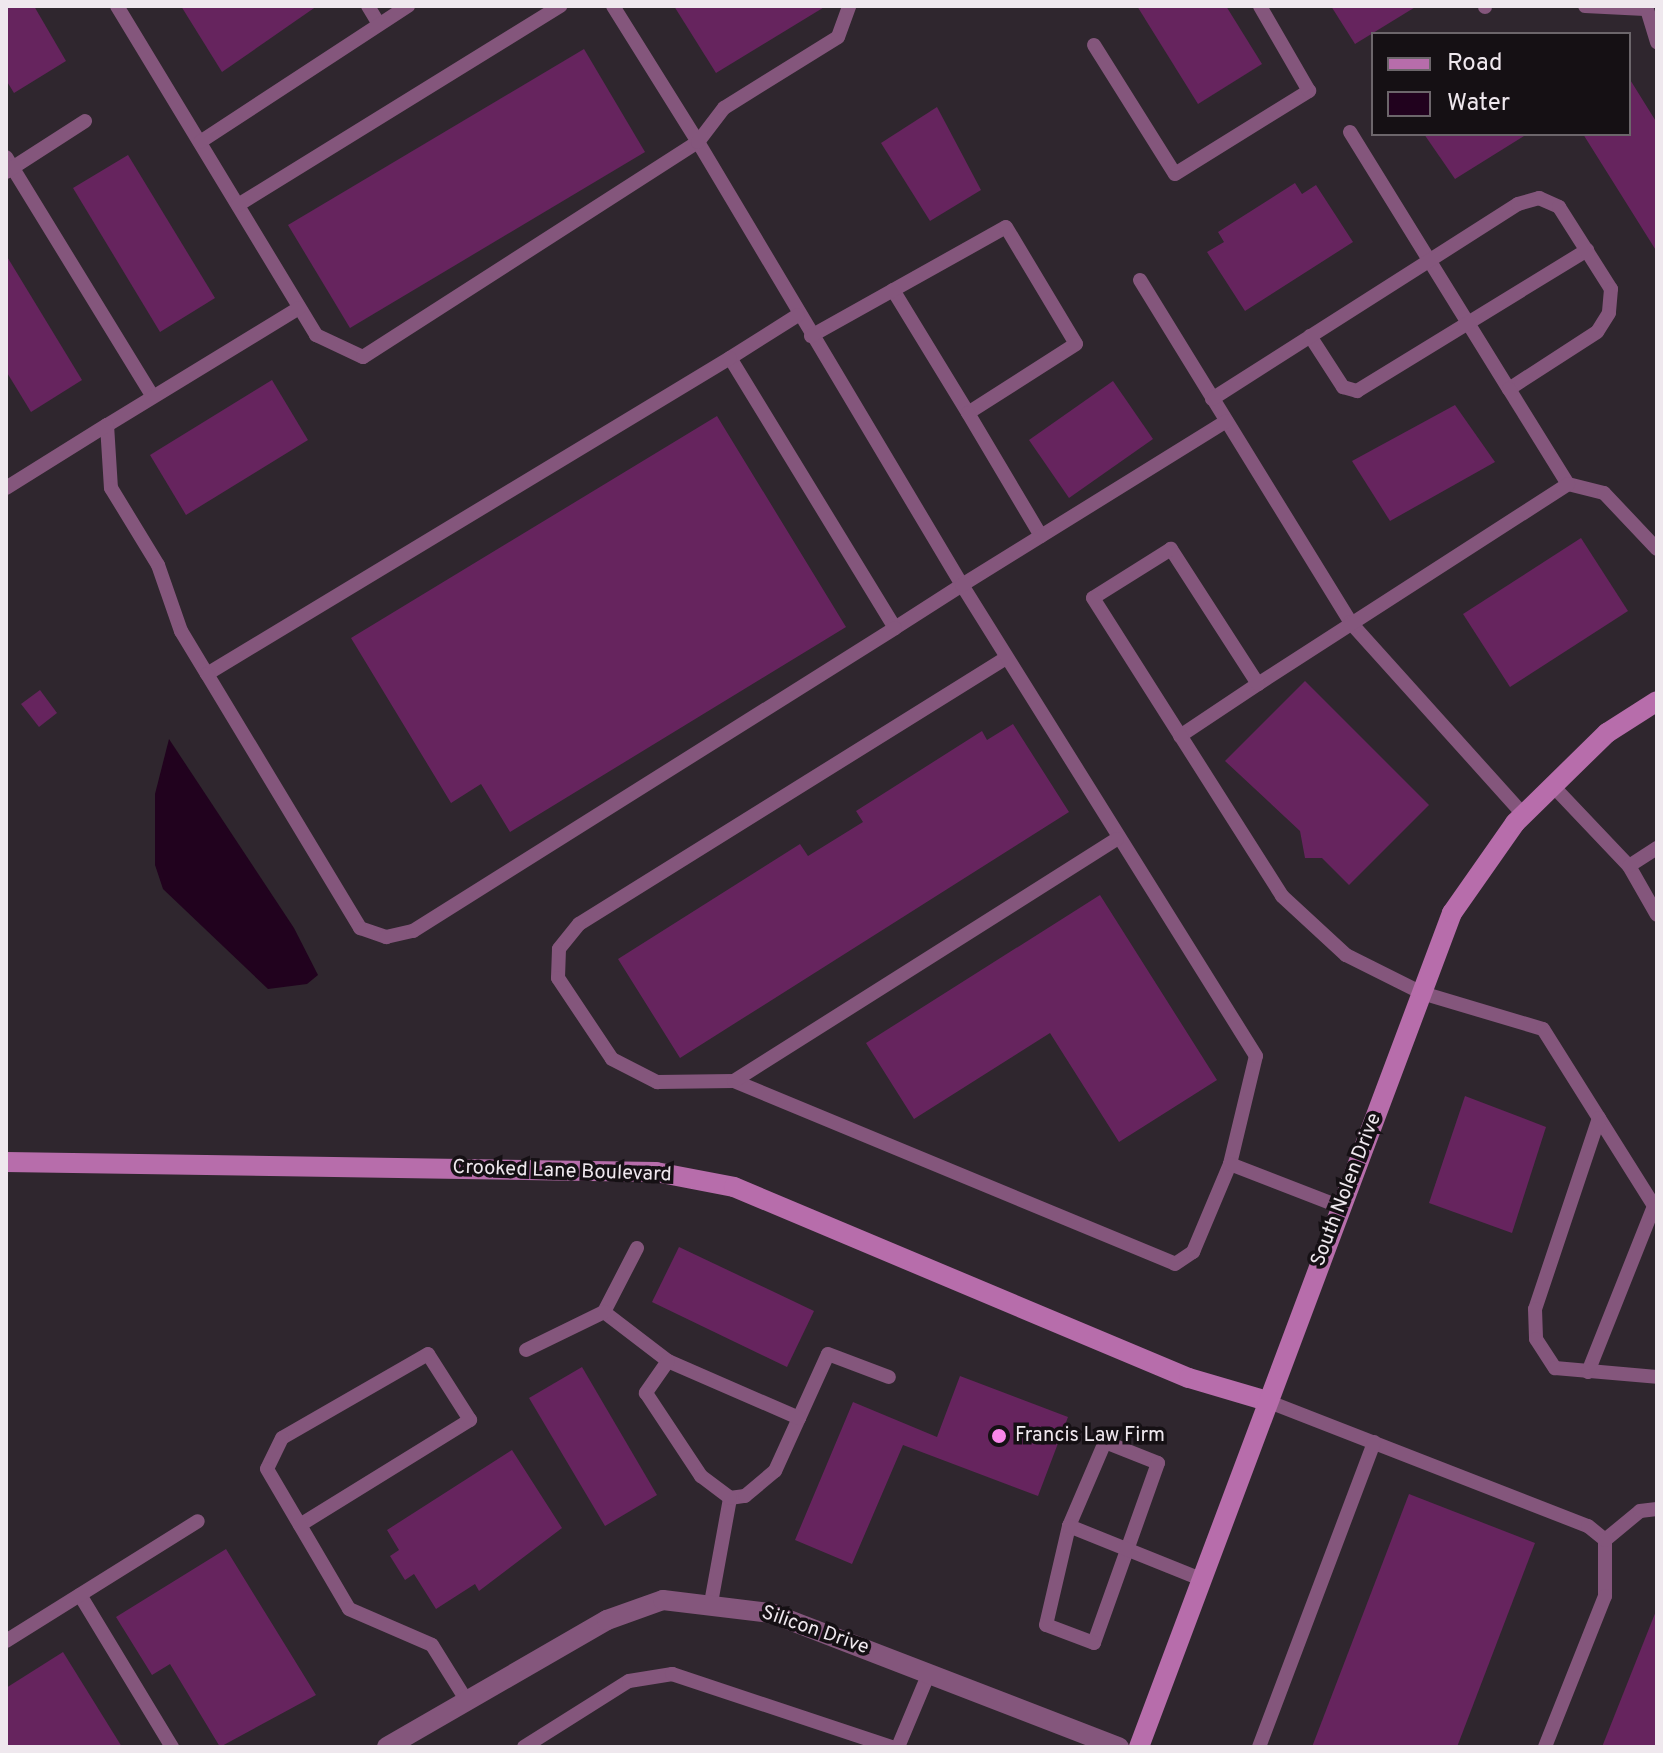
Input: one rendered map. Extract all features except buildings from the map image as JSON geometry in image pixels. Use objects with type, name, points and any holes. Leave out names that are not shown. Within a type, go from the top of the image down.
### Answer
[{"type":"street","name":"South Nolen Drive","points":[[1139,1747],[1452,913],[1524,815],[1607,733],[1657,701]]},
{"type":"street","name":"Crooked Lane Boulevard","points":[[6,1162],[656,1172],[718,1184],[1189,1378],[1267,1401]]},
{"type":"street","name":"Silicon Drive","points":[[387,1747],[465,1698],[607,1620],[663,1600],[711,1603],[771,1613],[1119,1747]]},
{"type":"lane","points":[[117,6],[316,335],[363,357],[698,142],[724,108],[838,37],[849,6]]},
{"type":"lane","points":[[368,6],[379,24]]},
{"type":"lane","points":[[200,142],[408,6]]},
{"type":"lane","points":[[238,205],[560,6]]},
{"type":"lane","points":[[613,6],[698,142],[798,315],[1006,658],[1256,1056],[1230,1164],[1193,1252],[1175,1264],[734,1081],[657,1082],[612,1059],[558,978],[559,949],[579,924],[1006,658]]},
{"type":"lane","points":[[1094,45],[1175,174],[1309,91],[1260,6]]},
{"type":"lane","points":[[1585,6],[1646,8],[1657,42]]},
{"type":"lane","points":[[85,121],[8,166],[153,397]]},
{"type":"lane","points":[[1350,132],[1568,484],[1604,493],[1657,549]]},
{"type":"lane","points":[[1212,399],[1428,260],[1539,198],[1559,207],[1611,289],[1609,313],[1597,332],[1509,389]]},
{"type":"lane","points":[[811,336],[1006,227],[1076,344],[968,413]]},
{"type":"lane","points":[[1310,336],[1343,387],[1357,391],[1587,250]]},
{"type":"lane","points":[[1140,280],[1350,622],[1524,815]]},
{"type":"lane","points":[[893,290],[1041,536]]},
{"type":"lane","points":[[6,488],[299,308]]},
{"type":"lane","points":[[207,674],[798,315]]},
{"type":"lane","points":[[730,358],[895,628]]},
{"type":"lane","points":[[107,425],[111,488],[158,565],[207,674],[360,928],[386,937],[413,931],[1226,421]]},
{"type":"lane","points":[[1180,736],[1350,622],[1568,484]]},
{"type":"lane","points":[[1258,684],[1171,549],[1093,598],[1282,896],[1346,955],[1422,993],[1543,1029],[1656,1209],[1588,1372]]},
{"type":"lane","points":[[1553,786],[1629,866],[1657,915]]},
{"type":"lane","points":[[734,1081],[1117,839]]},
{"type":"lane","points":[[1629,866],[1657,848]]},
{"type":"lane","points":[[1599,1118],[1535,1309],[1536,1339],[1555,1368],[1657,1377]]},
{"type":"lane","points":[[1230,1164],[1341,1207]]},
{"type":"lane","points":[[526,1350],[604,1312],[637,1248]]},
{"type":"lane","points":[[604,1312],[668,1361],[799,1418]]},
{"type":"lane","points":[[300,1525],[470,1420],[428,1354],[282,1438],[267,1469],[349,1609],[432,1645],[465,1698]]},
{"type":"lane","points":[[668,1361],[646,1393],[701,1476],[730,1498],[745,1496],[775,1471],[828,1354],[889,1377]]},
{"type":"lane","points":[[1267,1401],[1588,1526],[1605,1540]]},
{"type":"lane","points":[[1105,1442],[1158,1463],[1094,1643],[1046,1625],[1069,1526],[1105,1442]]},
{"type":"lane","points":[[1259,1747],[1374,1442]]},
{"type":"lane","points":[[711,1603],[730,1498]]},
{"type":"lane","points":[[1605,1540],[1640,1511],[1657,1509]]},
{"type":"lane","points":[[6,1641],[198,1521]]},
{"type":"lane","points":[[1069,1526],[1201,1579]]},
{"type":"lane","points":[[1545,1747],[1605,1596],[1605,1540]]},
{"type":"lane","points":[[80,1595],[172,1747]]},
{"type":"lane","points":[[898,1747],[929,1673]]},
{"type":"lane","points":[[524,1747],[629,1681],[672,1674],[891,1747]]},
{"type":"water","points":[[169,739],[294,928],[318,975],[307,984],[268,989],[163,889],[155,865],[155,794]]},
{"type":"place","name":"Francis Law Firm","points":[[999,1436]]}]
